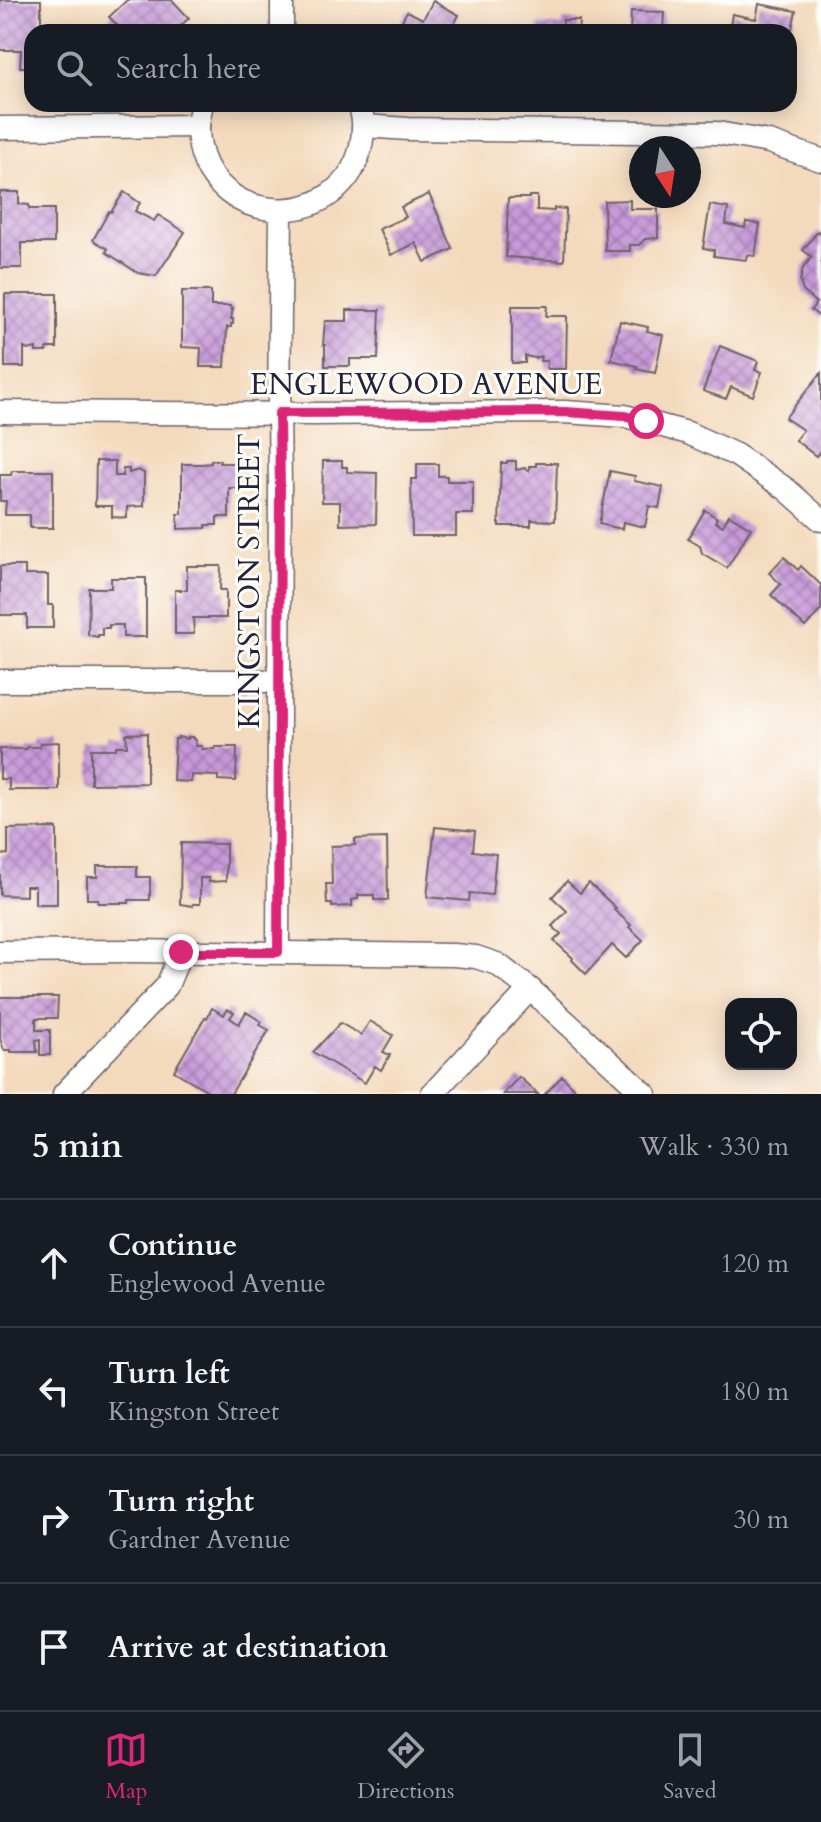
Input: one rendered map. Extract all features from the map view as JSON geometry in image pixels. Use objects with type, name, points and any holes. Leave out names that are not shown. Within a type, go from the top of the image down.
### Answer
[{"type":"street","points":[[282,0],[282,24]]},
{"type":"street","points":[[0,128],[200,115],[201,153],[213,176],[231,195],[255,207],[281,211],[307,206],[330,194],[348,175],[360,152],[362,115],[408,129],[718,133],[769,142],[821,160]]},
{"type":"street","name":"KINGSTON STREET","points":[[278,952],[281,211]]},
{"type":"street","name":"ENGLEWOOD AVENUE","points":[[0,412],[565,412],[625,416],[688,433],[736,455],[786,489],[821,520]]},
{"type":"street","points":[[0,681],[280,681]]},
{"type":"street","points":[[0,952],[278,952],[476,957],[497,964],[530,989],[645,1094]]},
{"type":"street","points":[[64,1094],[167,986],[181,952]]},
{"type":"street","points":[[432,1094],[530,989]]},
{"type":"building","points":[[0,0],[41,0],[41,24],[24,24],[24,67],[20,67],[21,50],[0,50]]},
{"type":"building","points":[[127,0],[172,0],[189,18],[183,24],[116,24],[109,17]]},
{"type":"building","points":[[433,1],[459,15],[454,24],[400,24],[407,11],[423,19]]},
{"type":"building","points":[[759,4],[796,11],[793,24],[730,24],[732,14],[756,19]]},
{"type":"building","points":[[631,11],[664,12],[663,24],[630,24]]},
{"type":"building","points":[[563,20],[579,20],[579,24],[563,24]]},
{"type":"building","points":[[0,192],[19,192],[19,204],[29,205],[29,209],[54,209],[54,243],[22,243],[22,268],[0,268]]},
{"type":"building","points":[[124,192],[140,203],[135,211],[154,221],[158,215],[185,232],[156,276],[138,273],[93,240]]},
{"type":"building","points":[[429,194],[453,249],[425,262],[416,243],[391,255],[379,229],[406,217],[401,207]]},
{"type":"building","points":[[537,196],[537,210],[566,209],[564,261],[506,257],[508,198]]},
{"type":"building","points":[[629,200],[630,209],[658,209],[658,238],[630,245],[630,251],[605,251],[604,201]]},
{"type":"building","points":[[710,205],[728,208],[726,224],[745,228],[746,222],[760,224],[755,256],[747,255],[746,260],[714,256],[714,250],[703,248]]},
{"type":"building","points":[[818,231],[821,234],[821,318],[811,310],[816,303],[803,291],[800,281],[803,268],[812,257],[803,250]]},
{"type":"building","points":[[182,291],[211,291],[211,306],[233,308],[233,324],[227,327],[225,367],[200,367],[201,348],[182,347]]},
{"type":"building","points":[[5,294],[57,294],[57,348],[36,352],[36,348],[24,348],[24,367],[5,367]]},
{"type":"building","points":[[512,306],[547,306],[546,316],[567,316],[566,369],[547,369],[547,361],[540,361],[541,356],[525,356],[525,363],[512,363]]},
{"type":"building","points":[[347,310],[380,310],[378,359],[350,359],[350,366],[325,366],[325,321],[347,321]]},
{"type":"building","points":[[620,321],[648,327],[647,331],[663,335],[655,373],[611,360]]},
{"type":"building","points":[[720,346],[758,361],[755,370],[762,372],[753,396],[731,387],[726,399],[703,391]]},
{"type":"building","points":[[821,373],[821,450],[816,456],[795,440],[803,430],[785,418]]},
{"type":"building","points":[[211,460],[238,463],[238,488],[229,488],[229,517],[217,517],[217,525],[206,525],[206,528],[178,529],[178,514],[182,514],[182,464],[211,463]]},
{"type":"building","points":[[96,461],[115,461],[115,476],[123,476],[123,469],[129,469],[129,473],[138,470],[144,473],[144,506],[127,507],[127,518],[112,517],[112,506],[95,506]]},
{"type":"building","points":[[323,461],[342,461],[342,467],[347,467],[347,472],[377,473],[376,524],[340,525],[340,502],[322,502]]},
{"type":"building","points":[[516,461],[516,470],[525,468],[529,471],[529,466],[536,466],[536,463],[557,463],[555,521],[531,520],[531,526],[499,526],[501,463]]},
{"type":"building","points":[[417,464],[438,464],[438,476],[447,476],[447,481],[473,481],[473,514],[456,514],[456,536],[412,536],[411,479],[417,479]]},
{"type":"building","points":[[12,471],[53,471],[53,528],[30,528],[30,515],[5,515],[6,501],[0,501],[0,475],[11,475]]},
{"type":"building","points":[[610,471],[635,476],[634,481],[663,487],[659,508],[649,506],[645,527],[623,522],[622,529],[599,524]]},
{"type":"building","points":[[705,510],[723,526],[729,515],[751,528],[727,568],[702,553],[700,546],[688,539]]},
{"type":"building","points":[[784,557],[798,570],[801,566],[821,585],[821,610],[805,627],[771,595],[781,584],[769,573]]},
{"type":"building","points":[[0,566],[25,566],[25,575],[48,575],[48,605],[53,605],[53,628],[27,628],[27,615],[0,615]]},
{"type":"building","points":[[187,566],[221,566],[220,590],[226,590],[226,618],[193,618],[194,634],[175,634],[175,590],[187,590]]},
{"type":"building","points":[[111,578],[146,578],[146,637],[123,637],[123,625],[102,628],[102,635],[98,637],[88,635],[89,588],[111,588]]},
{"type":"building","points":[[147,733],[147,783],[91,784],[91,749],[127,746],[126,734]]},
{"type":"building","points":[[193,737],[196,746],[202,746],[202,749],[237,747],[236,781],[218,780],[218,776],[191,775],[191,782],[173,781],[175,739]]},
{"type":"building","points":[[59,742],[59,790],[9,790],[9,779],[0,779],[0,749],[27,749],[40,747],[40,743]]},
{"type":"building","points":[[435,827],[475,831],[473,851],[496,854],[492,895],[470,893],[469,901],[427,897]]},
{"type":"building","points":[[57,828],[57,904],[35,904],[35,886],[26,886],[26,896],[0,895],[0,855],[8,854],[8,829]]},
{"type":"building","points":[[387,838],[388,900],[374,900],[374,895],[358,895],[358,899],[352,900],[352,906],[332,907],[332,904],[327,904],[326,884],[332,884],[331,846],[355,845],[355,839]]},
{"type":"building","points":[[181,843],[226,844],[226,881],[209,882],[209,878],[200,878],[200,904],[193,906],[180,904]]},
{"type":"building","points":[[97,866],[137,866],[137,877],[150,877],[150,900],[98,903],[98,899],[87,899],[87,877],[97,877]]},
{"type":"building","points":[[567,881],[580,893],[589,883],[616,908],[614,910],[643,940],[626,958],[612,945],[586,974],[554,941],[561,934],[552,926],[567,911],[552,897]]},
{"type":"building","points":[[0,997],[58,997],[57,1018],[36,1018],[36,1030],[50,1030],[50,1055],[40,1055],[40,1039],[36,1040],[37,1052],[4,1050],[0,1039]]},
{"type":"building","points":[[212,1008],[224,1015],[227,1009],[234,1012],[230,1018],[239,1024],[246,1012],[269,1030],[231,1094],[213,1094],[174,1071]]},
{"type":"building","points":[[370,1021],[393,1035],[383,1052],[390,1055],[381,1070],[375,1066],[365,1083],[313,1052],[340,1023],[361,1035]]},
{"type":"building","points":[[562,1076],[578,1092],[545,1094]]},
{"type":"building","points":[[519,1077],[538,1094],[503,1094]]},
{"type":"route","points":[[181,952],[278,952],[279,413],[565,412],[625,416],[646,421]]}]
